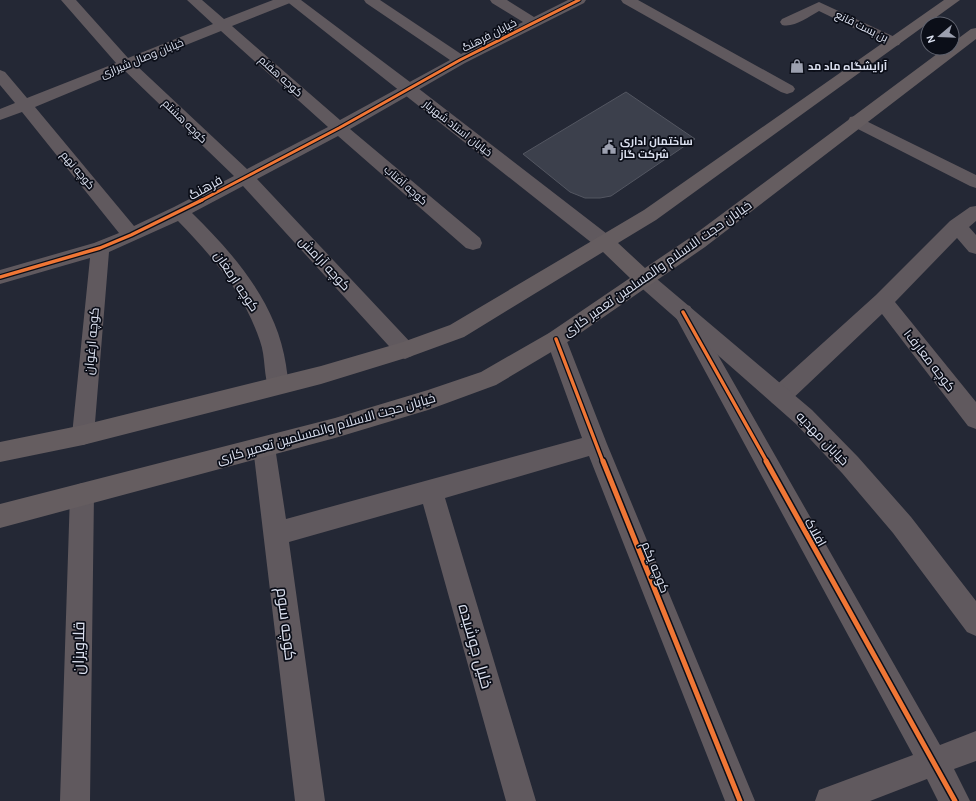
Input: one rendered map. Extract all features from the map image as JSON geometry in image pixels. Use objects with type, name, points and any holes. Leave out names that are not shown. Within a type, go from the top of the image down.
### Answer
[{"type":"main road","points":[[0,452],[83,435],[321,375],[405,350],[457,331],[650,215],[953,0]]},
{"type":"main road","name":"خیابان حجت الاسلام والمسلمین تعمیر کاری","points":[[0,516],[342,426],[428,400],[488,379],[556,339],[698,242],[856,121],[976,32]]},
{"type":"main road","points":[[604,242],[644,279]]},
{"type":"street","name":"کوچه هشتم","points":[[68,0],[126,64],[244,177]]},
{"type":"street","points":[[194,0],[223,25]]},
{"type":"street","name":"خیابان وصال شیرازی","points":[[0,115],[284,0]]},
{"type":"street","name":"خیابان استاد شهریار","points":[[292,0],[392,78],[408,88],[604,242]]},
{"type":"street","points":[[371,0],[460,60]]},
{"type":"street","points":[[497,0],[534,23]]},
{"type":"street","name":"خیابان فرهنگ","points":[[408,88],[579,0]]},
{"type":"street","points":[[628,0],[787,89]]},
{"type":"street","name":"بن بست قانع","points":[[787,22],[819,6],[894,42]]},
{"type":"street","name":"کوچه هفتم","points":[[223,25],[339,128]]},
{"type":"street","name":"کوچه نهم","points":[[0,74],[24,106],[132,235]]},
{"type":"street","name":"فرهنگ","points":[[0,277],[100,248],[132,235],[180,212],[339,128],[408,88]]},
{"type":"street","points":[[856,121],[976,182]]},
{"type":"street","name":"کوچه آفتاب","points":[[339,128],[473,243]]},
{"type":"street","name":"کوچه آرامش","points":[[244,177],[405,350]]},
{"type":"street","name":"کوچه ارمغان","points":[[180,212],[216,250],[254,303],[266,327],[272,347],[278,385]]},
{"type":"street","points":[[780,396],[884,301],[957,226],[976,212]]},
{"type":"street","points":[[957,226],[976,247]]},
{"type":"street","name":"کوچه ارغوان","points":[[83,435],[100,248]]},
{"type":"street","name":"خیابان مهدیه","points":[[644,279],[804,417],[855,471],[902,525],[976,623]]},
{"type":"street","name":"کوچه معارف۱","points":[[884,301],[976,419]]},
{"type":"street","name":"افلاک","points":[[683,312],[955,801]]},
{"type":"street","name":"کوچه یکم","points":[[556,339],[596,444],[740,801]]},
{"type":"street","points":[[276,534],[596,444]]},
{"type":"street","name":"کوچه سوم","points":[[264,447],[310,801]]},
{"type":"street","name":"خلیل جوشیده","points":[[430,491],[521,801]]},
{"type":"street","name":"قلاویزان","points":[[75,801],[82,494]]},
{"type":"street","points":[[830,801],[976,746]]},
{"type":"building","name":"ساختمان اداری شرکت گاز","points":[[626,92],[695,139],[611,196],[600,198],[585,198],[570,192],[523,154]]},
{"type":"cycle path","points":[[0,277],[100,248],[180,212],[339,128],[460,60],[579,0]]},
{"type":"cycle path","points":[[683,312],[955,801]]},
{"type":"cycle path","points":[[556,339],[596,444],[740,801]]},
{"type":"place","name":"آرایشگاه ماد مد","points":[[797,66]]},
{"type":"place","name":"ساختمان اداری شرکت گاز","points":[[609,147]]}]
